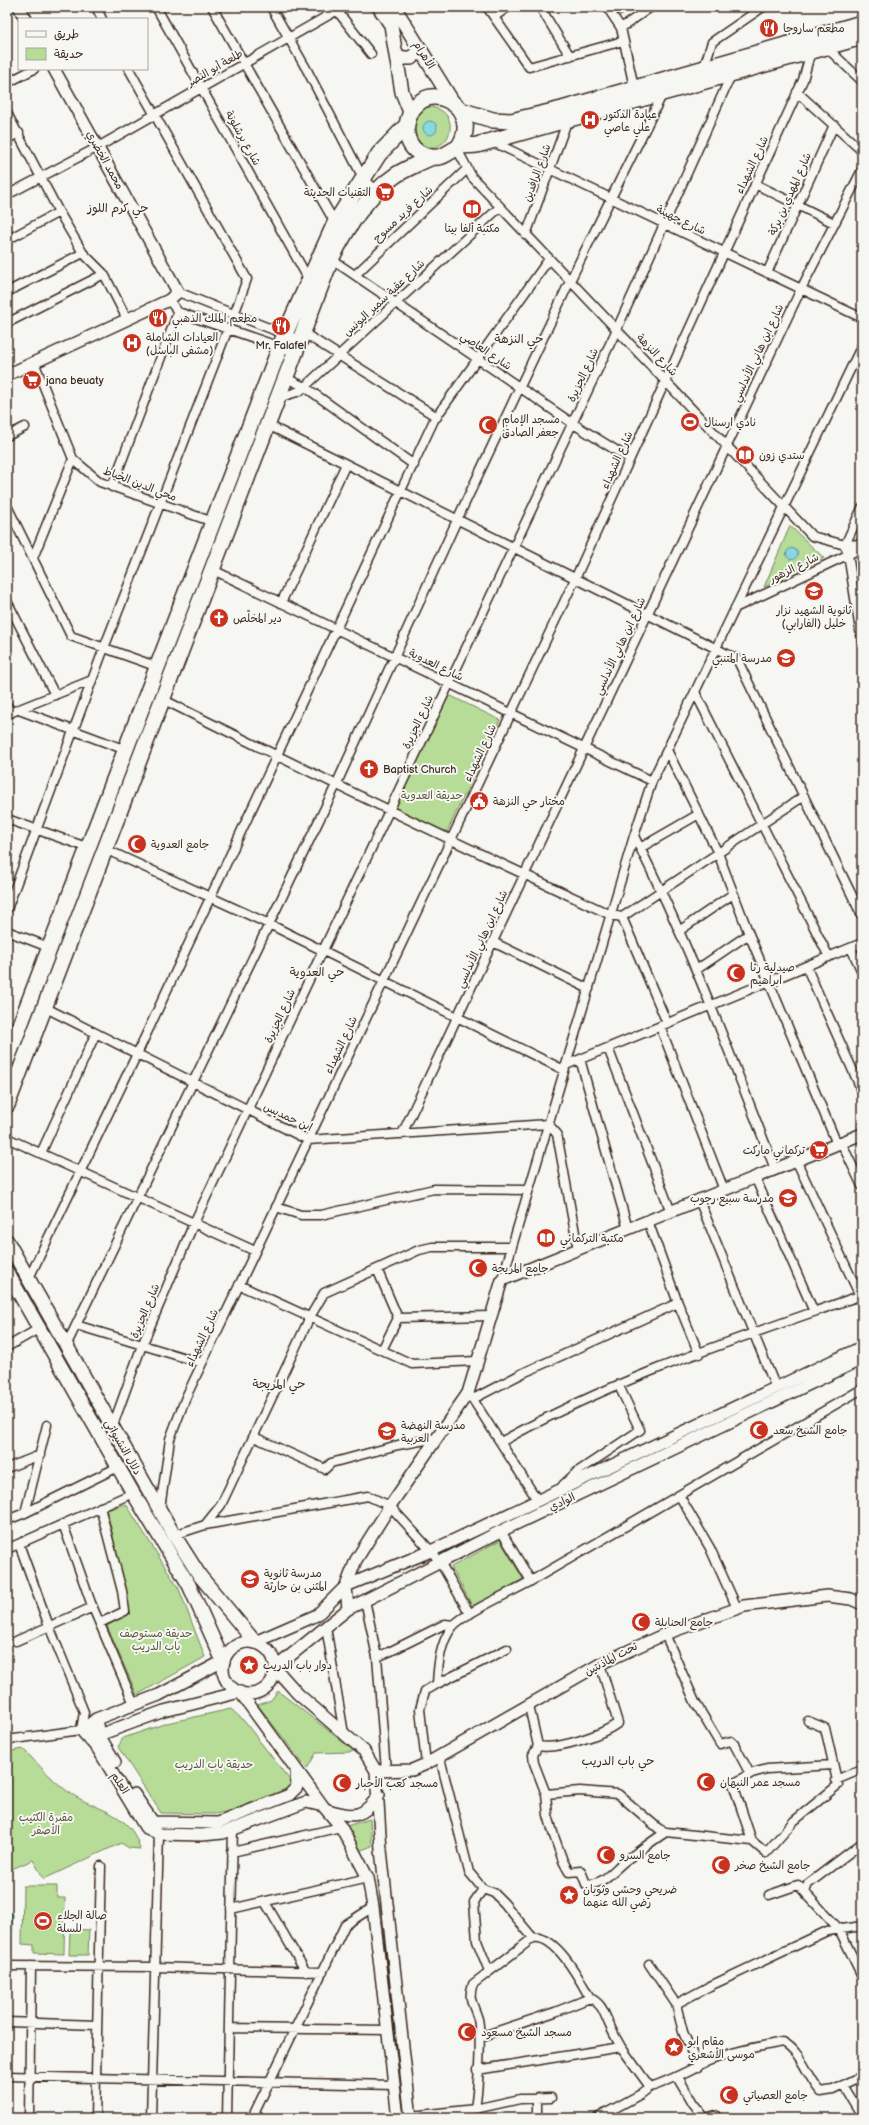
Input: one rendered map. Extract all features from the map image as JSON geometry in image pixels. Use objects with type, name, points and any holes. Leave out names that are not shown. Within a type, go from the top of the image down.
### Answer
[{"type":"highway","points":[[7,1059],[10,1040],[51,948],[283,340],[308,280],[334,223],[363,178],[408,119],[418,103],[430,98],[443,98],[457,107],[493,120],[511,121],[562,109],[704,67],[862,23]]},
{"type":"highway","points":[[408,119],[407,137],[412,146],[421,154],[432,157],[441,157],[458,148],[490,141],[862,37]]},
{"type":"highway","points":[[457,107],[464,118],[466,128],[464,138],[458,148]]},
{"type":"highway","points":[[7,1105],[211,569],[331,260],[351,222],[377,191],[396,175],[432,157]]},
{"type":"main road","points":[[19,7],[25,18]]},
{"type":"main road","name":"الأهرام","points":[[379,7],[391,25],[408,119]]},
{"type":"main road","name":"الأهرام","points":[[394,7],[457,107]]},
{"type":"main road","points":[[397,54],[403,58],[411,58],[418,52],[419,47]]},
{"type":"main road","name":"محمد الخضري","points":[[55,70],[178,292]]},
{"type":"main road","points":[[7,375],[170,300],[178,292]]},
{"type":"main road","points":[[254,1642],[317,1615],[346,1586],[356,1560],[390,1506],[437,1438],[470,1396],[477,1361],[502,1280],[862,1134]]},
{"type":"main road","name":"دلال النشيواتي","points":[[7,1241],[112,1429],[174,1536],[200,1576],[254,1642]]},
{"type":"main road","points":[[7,1272],[133,1493],[189,1585],[223,1662],[224,1677],[233,1689],[252,1694],[264,1689],[274,1676],[274,1659],[270,1651],[263,1645],[254,1642],[246,1642],[232,1648],[223,1662],[159,1695],[96,1719],[81,1730]]},
{"type":"main road","name":"الوادي","points":[[346,1586],[431,1550],[538,1501],[862,1347]]},
{"type":"main road","name":"الوادي","points":[[275,1668],[348,1609],[364,1600],[501,1531],[862,1359]]},
{"type":"main road","points":[[346,1586],[348,1609]]},
{"type":"main road","name":"تحت المأذنتين","points":[[381,1771],[412,1770],[440,1758],[600,1664],[664,1634],[737,1608],[827,1596],[851,1599],[862,1604]]},
{"type":"main road","points":[[275,1668],[298,1694],[364,1751],[381,1771],[379,1794],[381,1850],[411,2117]]},
{"type":"main road","points":[[81,1730],[99,1735],[164,1711],[240,1692]]},
{"type":"main road","points":[[240,1692],[296,1770],[341,1826],[368,1878],[373,1907],[398,2118]]},
{"type":"main road","points":[[96,1719],[99,1735]]},
{"type":"main road","name":"العلم","points":[[81,1730],[98,1749],[145,1826],[159,1834]]},
{"type":"main road","name":"العلم","points":[[99,1735],[159,1834]]},
{"type":"main road","points":[[153,1822],[166,1824],[218,1823],[289,1795],[297,1787],[296,1770]]},
{"type":"main road","points":[[159,1834],[202,1835],[223,1832],[306,1802],[346,1816],[361,1814],[371,1806],[379,1794]]},
{"type":"street","points":[[96,7],[102,18]]},
{"type":"street","name":"شارع برشلونة","points":[[156,7],[308,280]]},
{"type":"street","points":[[212,7],[334,223]]},
{"type":"street","points":[[271,7],[307,70],[363,178],[377,191]]},
{"type":"street","points":[[487,7],[529,67],[623,41]]},
{"type":"street","points":[[494,17],[508,7]]},
{"type":"street","points":[[540,7],[570,56]]},
{"type":"street","points":[[607,7],[621,28],[634,88]]},
{"type":"street","points":[[621,28],[651,7]]},
{"type":"street","points":[[704,67],[712,42],[763,7]]},
{"type":"street","points":[[338,8],[371,54]]},
{"type":"street","name":"طلعة أبو النصر","points":[[7,195],[98,147],[244,64],[338,8]]},
{"type":"street","points":[[826,47],[862,81]]},
{"type":"street","name":"شارع الشهداء","points":[[160,1510],[170,1439],[186,1397],[575,579],[803,80],[811,51]]},
{"type":"street","points":[[7,83],[32,70]]},
{"type":"street","points":[[131,70],[154,115],[247,279],[234,315]]},
{"type":"street","name":"شارع الجزيرة","points":[[112,1429],[143,1344],[194,1223],[448,683],[514,548],[617,329],[663,223],[732,73]]},
{"type":"street","points":[[66,1346],[336,785],[457,520],[570,281],[663,92]]},
{"type":"street","points":[[797,92],[862,151]]},
{"type":"street","points":[[7,113],[19,133],[40,178],[59,212],[83,252],[104,274],[127,319]]},
{"type":"street","name":"شارع الرافدين","points":[[526,235],[551,170],[568,118]]},
{"type":"street","name":"شارع المهدي بن بركة","points":[[767,273],[834,125]]},
{"type":"street","points":[[7,139],[19,133]]},
{"type":"street","name":"شارع جهينة","points":[[490,141],[862,318]]},
{"type":"street","name":"شارع النزهة","points":[[458,148],[466,170],[526,235],[727,444],[812,536],[845,545],[862,544]]},
{"type":"street","name":"شارع فريد مسوح","points":[[355,275],[466,170]]},
{"type":"street","name":"شارع ابن هاني الأندلسي","points":[[402,1134],[585,749],[727,444],[801,289],[862,170]]},
{"type":"street","points":[[755,184],[834,223]]},
{"type":"street","name":"شارع عقبة سمير اليونس","points":[[278,398],[300,391],[305,387],[500,207]]},
{"type":"street","points":[[7,240],[59,212]]},
{"type":"street","points":[[7,292],[83,252]]},
{"type":"street","points":[[29,1278],[79,1171],[137,1054],[209,897],[437,417],[549,259]]},
{"type":"street","name":"شارع العاصي","points":[[331,260],[572,423],[630,459]]},
{"type":"street","points":[[7,323],[104,274]]},
{"type":"street","points":[[178,292],[234,315],[283,340],[299,341]]},
{"type":"street","points":[[170,300],[178,312],[228,329],[283,340],[299,341],[340,354],[437,417]]},
{"type":"street","points":[[112,487],[178,312]]},
{"type":"street","points":[[7,909],[104,648],[228,329]]},
{"type":"street","points":[[502,1280],[634,836],[652,781],[862,345]]},
{"type":"street","name":"محي الدين الخياط","points":[[34,362],[73,459],[100,482],[213,522]]},
{"type":"street","points":[[286,378],[305,387],[414,465]]},
{"type":"street","points":[[268,425],[737,659],[862,916]]},
{"type":"street","points":[[7,436],[25,427]]},
{"type":"street","points":[[33,558],[73,459]]},
{"type":"street","points":[[281,603],[346,464]]},
{"type":"street","points":[[7,506],[71,636],[158,667]]},
{"type":"street","points":[[862,508],[845,545],[848,554],[862,643]]},
{"type":"street","name":"شارع الزهور","points":[[735,608],[862,548]]},
{"type":"street","name":"شارع العدوية","points":[[211,569],[652,781]]},
{"type":"street","points":[[7,601],[55,695]]},
{"type":"street","points":[[12,712],[92,680]]},
{"type":"street","points":[[695,692],[829,957]]},
{"type":"street","points":[[162,699],[388,811],[452,838],[525,875],[611,914],[622,917],[804,796]]},
{"type":"street","points":[[7,705],[12,712],[73,731],[126,750]]},
{"type":"street","points":[[667,750],[718,853],[749,934],[839,1143],[862,1186]]},
{"type":"street","points":[[640,848],[699,814]]},
{"type":"street","points":[[7,819],[89,848]]},
{"type":"street","points":[[634,836],[662,891],[696,970],[775,1169]]},
{"type":"street","points":[[104,849],[269,924],[383,982],[565,1068]]},
{"type":"street","points":[[679,932],[733,894]]},
{"type":"street","points":[[622,917],[664,1025],[724,1190]]},
{"type":"street","points":[[7,931],[51,948]]},
{"type":"street","points":[[696,970],[749,934]]},
{"type":"street","points":[[493,942],[589,989]]},
{"type":"street","points":[[565,1068],[580,1059],[862,943]]},
{"type":"street","points":[[851,948],[862,972]]},
{"type":"street","points":[[806,966],[862,1091]]},
{"type":"street","name":"ابن حمديس","points":[[44,1007],[308,1140],[548,1124]]},
{"type":"street","points":[[41,1153],[96,1033]]},
{"type":"street","points":[[608,1048],[670,1212]]},
{"type":"street","points":[[580,1059],[628,1229]]},
{"type":"street","points":[[548,1124],[557,1134],[578,1249]]},
{"type":"street","points":[[7,1138],[255,1251]]},
{"type":"street","points":[[501,1442],[536,1422],[619,1386],[755,1333],[861,1296],[796,1160]]},
{"type":"street","points":[[755,1177],[814,1312]]},
{"type":"street","points":[[276,1207],[301,1215],[321,1215],[434,1189],[528,1190]]},
{"type":"street","points":[[699,1200],[755,1333],[776,1388]]},
{"type":"street","points":[[648,1221],[678,1303],[699,1354]]},
{"type":"street","points":[[204,1526],[221,1505],[310,1317],[324,1293],[419,1250],[432,1247],[512,1247]]},
{"type":"street","points":[[377,1269],[398,1318],[382,1350]]},
{"type":"street","points":[[239,1285],[412,1364],[477,1361]]},
{"type":"street","points":[[538,1501],[470,1396],[678,1303]]},
{"type":"street","points":[[398,1318],[491,1316]]},
{"type":"street","points":[[76,1325],[202,1362]]},
{"type":"street","points":[[7,1347],[40,1328]]},
{"type":"street","points":[[555,1492],[577,1472],[640,1430],[619,1386]]},
{"type":"street","points":[[437,1684],[438,1665],[443,1646],[454,1625],[470,1614],[531,1581],[862,1389]]},
{"type":"street","points":[[25,1513],[48,1425]]},
{"type":"street","points":[[254,1437],[325,1469],[331,1463],[398,1445],[437,1438]]},
{"type":"street","points":[[7,1468],[40,1455]]},
{"type":"street","points":[[7,1520],[25,1513],[118,1466]]},
{"type":"street","points":[[7,1549],[133,1493]]},
{"type":"street","points":[[679,1495],[710,1548],[737,1608]]},
{"type":"street","points":[[174,1536],[204,1526],[368,1496],[390,1506],[431,1550],[440,1562],[470,1614]]},
{"type":"street","points":[[100,1507],[122,1591],[125,1611],[100,1623]]},
{"type":"street","points":[[63,1524],[93,1607],[134,1704]]},
{"type":"street","points":[[501,1531],[531,1581]]},
{"type":"street","points":[[7,1740],[81,1730],[84,1712],[49,1626],[19,1544]]},
{"type":"street","points":[[364,1600],[377,1656],[381,1771]]},
{"type":"street","points":[[16,1641],[93,1607]]},
{"type":"street","points":[[377,1656],[389,1652],[445,1624],[454,1625]]},
{"type":"street","points":[[326,1627],[344,1734]]},
{"type":"street","points":[[664,1634],[705,1721],[720,1744],[731,1741],[734,1744],[750,1774]]},
{"type":"street","points":[[426,1764],[420,1709],[425,1691],[507,1650]]},
{"type":"street","points":[[538,1746],[545,1747],[582,1741],[611,1728],[618,1723],[600,1664]]},
{"type":"street","points":[[529,1706],[538,1746],[533,1755],[534,1763],[546,1794],[548,1815],[562,1861],[569,1872],[581,1871],[586,1884],[592,1884],[612,1874],[623,1862],[666,1832]]},
{"type":"street","points":[[808,1720],[825,1728],[838,1785],[794,1821],[766,1854],[752,1841],[733,1784],[750,1774],[767,1768],[833,1765]]},
{"type":"street","points":[[440,1758],[469,1872],[483,1889],[494,1893],[533,1938]]},
{"type":"street","points":[[836,1780],[862,1769]]},
{"type":"street","points":[[546,1794],[580,1791],[618,1794],[659,1829],[666,1832],[752,1841]]},
{"type":"street","points":[[232,1852],[341,1826]]},
{"type":"street","points":[[227,2118],[233,1828]]},
{"type":"street","points":[[151,2118],[153,2080],[154,1967],[159,1834]]},
{"type":"street","points":[[805,1892],[808,1884],[862,1843]]},
{"type":"street","points":[[95,2118],[101,1866]]},
{"type":"street","points":[[231,1909],[368,1878]]},
{"type":"street","points":[[769,1894],[798,1885],[839,1929],[862,1976]]},
{"type":"street","points":[[483,1889],[474,1902],[477,1941],[489,1971]]},
{"type":"street","points":[[265,1902],[306,1972]]},
{"type":"street","points":[[252,2118],[345,1925],[373,1907]]},
{"type":"street","points":[[676,2004],[710,1986],[827,1931],[862,1926]]},
{"type":"street","points":[[475,2109],[480,2037],[478,2020],[469,1996],[473,1984],[533,1938],[539,1937],[547,1940],[565,1958],[590,1998],[598,2002],[604,2011],[621,2047],[650,2087]]},
{"type":"street","points":[[649,1964],[676,2004],[683,2032],[698,2066]]},
{"type":"street","points":[[7,1966],[230,1968],[323,1972]]},
{"type":"street","points":[[29,2118],[31,1966]]},
{"type":"street","points":[[480,2037],[556,2012],[590,1998]]},
{"type":"street","points":[[7,2022],[97,2025]]},
{"type":"street","points":[[229,2028],[387,2030]]},
{"type":"street","points":[[597,2118],[606,2116],[650,2087],[678,2077],[698,2066],[743,2050],[782,2042],[787,2044],[822,2092],[843,2085],[862,2076]]},
{"type":"street","points":[[477,2070],[621,2047]]},
{"type":"street","points":[[7,2076],[393,2085]]},
{"type":"street","points":[[678,2077],[692,2103],[705,2118],[716,2114],[719,2118]]},
{"type":"street","points":[[843,2085],[862,2116]]},
{"type":"street","points":[[537,2098],[537,2118]]},
{"type":"street","points":[[411,2117],[475,2109],[520,2099],[551,2098]]},
{"type":"green space","points":[[614,7],[634,7],[621,16]]},
{"type":"green space","points":[[426,107],[438,109],[446,115],[450,123],[450,132],[446,140],[440,145],[430,147],[418,144],[411,120]]},
{"type":"green space","points":[[790,526],[824,558],[764,587]],"holes":[[[795,549],[797,552],[796,557],[793,559],[789,558],[787,553],[788,550]]]},
{"type":"green space","name":"حديقة العدوية","points":[[449,695],[500,720],[447,832],[393,809]]},
{"type":"green space","name":"حديقة مستوصف باب الدريب","points":[[126,1504],[179,1589],[205,1657],[137,1695],[107,1626],[130,1612],[107,1510]]},
{"type":"green space","points":[[500,1540],[523,1579],[473,1607],[451,1567]]},
{"type":"green space","points":[[278,1691],[353,1750],[352,1752],[316,1753],[307,1769],[258,1705],[271,1700]]},
{"type":"green space","name":"حديقة باب الدريب","points":[[231,1709],[244,1721],[292,1783],[289,1790],[234,1810],[215,1814],[161,1813],[118,1747],[123,1738],[167,1723]]},
{"type":"green space","name":"مقبرة الكثيب الأصفر","points":[[23,1749],[67,1791],[114,1815],[122,1821],[130,1828],[136,1837],[140,1849],[129,1848],[121,1843],[44,1879],[33,1860],[7,1871],[7,1752]]},
{"type":"green space","points":[[370,1819],[372,1846],[359,1851],[346,1826]]},
{"type":"green space","name":"صالة الجلاء للسلة","points":[[23,1886],[57,1886],[57,1898],[65,1898],[64,1954],[34,1953],[34,1945],[22,1944]]},
{"type":"green space","points":[[70,1929],[89,1930],[88,1955],[69,1955]]},
{"type":"water","points":[[430,121],[435,123],[437,128],[435,133],[430,135],[425,133],[423,128],[425,123]]},
{"type":"water","points":[[790,549],[794,549],[796,550],[796,558],[790,559],[787,556],[787,552]]},
{"type":"water","points":[[7,1913],[13,1914],[12,1932],[7,1932]]},
{"type":"place","name":"مطعم ساروجا","points":[[769,28]]},
{"type":"place","name":"عيادة الدكتور علي عاصي","points":[[590,120]]},
{"type":"place","name":"التقنيات الحديثة","points":[[385,192]]},
{"type":"place","name":"مكتبة ألفا بيتا","points":[[472,209]]},
{"type":"place","name":"مطعم الملك الذهبي","points":[[158,318]]},
{"type":"place","name":"Mr. Falafel","points":[[281,326]]},
{"type":"place","name":"العيادات الشاملة (مشفى الباسل)","points":[[132,343]]},
{"type":"place","name":"jana beuaty","points":[[32,380]]},
{"type":"place","name":"نادي ارسنال","points":[[690,422]]},
{"type":"place","name":"مسجد الإمام جعفر الصادق","points":[[488,425]]},
{"type":"place","name":"ستدي زون","points":[[745,455]]},
{"type":"place","name":"ثانوية الشهيد نزار خليل (الفارابي)","points":[[814,591]]},
{"type":"place","name":"دير المخلّص","points":[[219,618]]},
{"type":"place","name":"مدرسة المتنبي","points":[[786,658]]},
{"type":"place","name":"Baptist Church","points":[[369,769]]},
{"type":"place","name":"مختار حي النزهة","points":[[479,801]]},
{"type":"place","name":"جامع العدوية","points":[[137,844]]},
{"type":"place","name":"صيدلية رنا ابراهيم","points":[[736,973]]},
{"type":"place","name":"تركماني ماركت","points":[[819,1150]]},
{"type":"place","name":"مدرسة سبيع رجوب","points":[[788,1198]]},
{"type":"place","name":"مكتبة التركماني","points":[[546,1238]]},
{"type":"place","name":"جامع المريجة","points":[[478,1268]]},
{"type":"place","name":"جامع الشيخ سعد","points":[[759,1430]]},
{"type":"place","name":"مدرسة النهضة العربية","points":[[387,1431]]},
{"type":"place","name":"مدرسة ثانوية المثنى بن حارثة","points":[[250,1579]]},
{"type":"place","name":"جامع الحنابلة","points":[[641,1622]]},
{"type":"place","name":"دوار باب الدريب","points":[[249,1665]]},
{"type":"place","name":"مسجد عمر النبهان","points":[[706,1782]]},
{"type":"place","name":"مسجد كعب الأحبار","points":[[342,1783]]},
{"type":"place","name":"جامع السرو","points":[[606,1855]]},
{"type":"place","name":"جامع الشيخ صخر","points":[[721,1865]]},
{"type":"place","name":"ضريحي وحشي وثوبان رضي الله عنهما","points":[[569,1895]]},
{"type":"place","name":"صالة الجلاء للسلة","points":[[43,1921]]},
{"type":"place","name":"مسجد الشيخ مسعود","points":[[467,2032]]},
{"type":"place","name":"مقام ابو موسى الأشعري","points":[[674,2047]]},
{"type":"place","name":"جامع العصياتي","points":[[729,2095]]},
{"type":"district","name":"حي كرم اللوز","points":[[118,208]]},
{"type":"district","name":"حي النزهة","points":[[519,339]]},
{"type":"district","name":"حي العدوية","points":[[317,972]]},
{"type":"district","name":"حي المريجة","points":[[279,1384]]},
{"type":"district","name":"حي باب الدريب","points":[[618,1761]]}]
